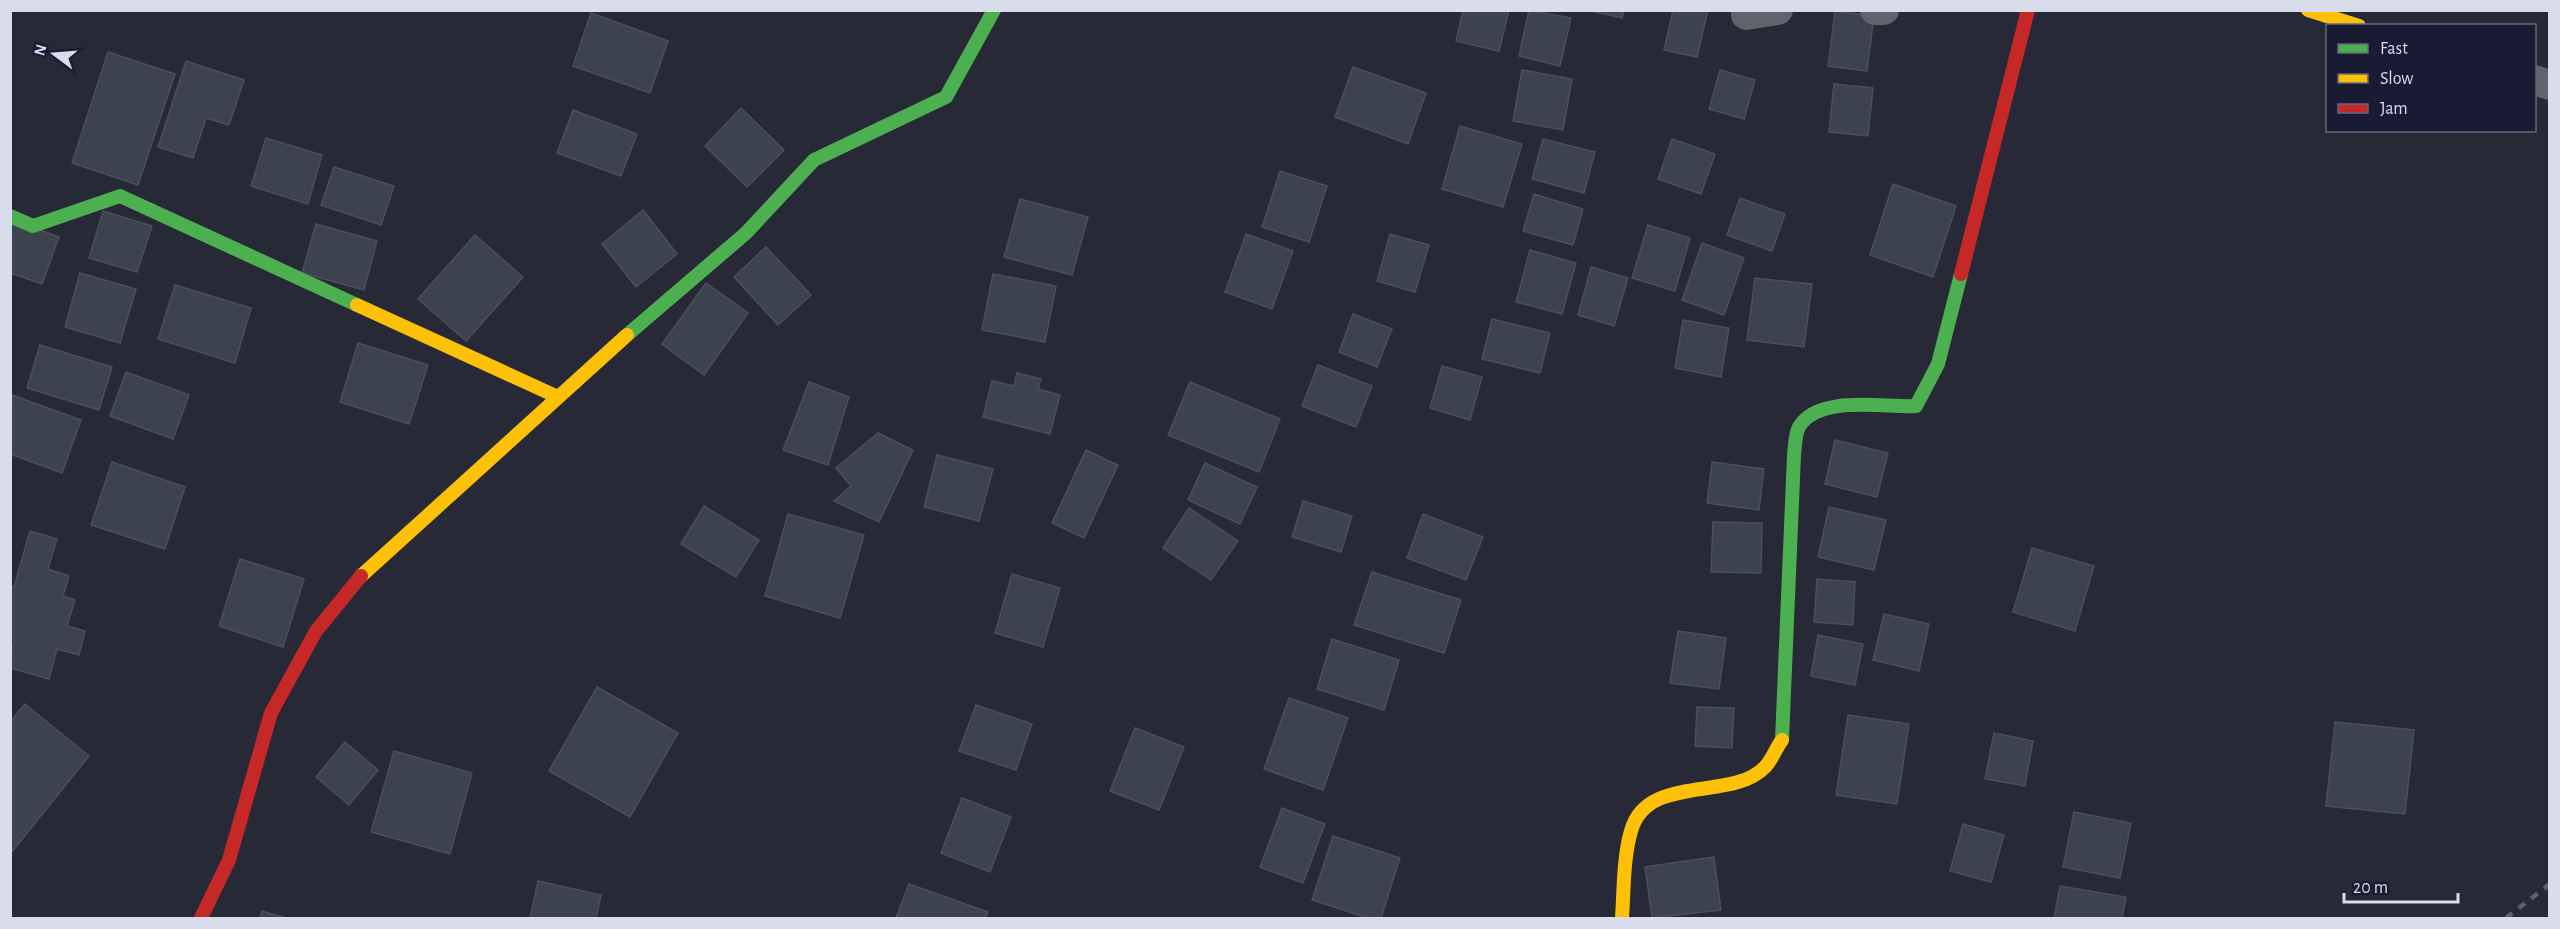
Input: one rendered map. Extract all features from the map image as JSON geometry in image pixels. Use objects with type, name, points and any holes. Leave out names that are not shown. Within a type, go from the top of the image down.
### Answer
[{"type":"street","points":[[201,918],[229,860],[271,713],[316,632],[367,568],[746,233],[814,160],[946,97],[994,10]]},
{"type":"street","points":[[1746,15],[1778,10]]},
{"type":"street","points":[[1875,10],[1884,10]]},
{"type":"street","points":[[1622,918],[1626,858],[1631,829],[1645,807],[1675,792],[1731,784],[1764,768],[1782,739],[1794,455],[1799,427],[1818,410],[1837,406],[1896,409],[1916,406],[1928,387],[1938,364],[2028,10]]},
{"type":"street","points":[[2307,10],[2352,24]]},
{"type":"street","points":[[10,216],[33,226],[120,196],[558,397]]},
{"type":"building","points":[[1463,10],[1509,10],[1499,51],[1456,41]]},
{"type":"building","points":[[1529,10],[1571,18],[1560,66],[1519,56]]},
{"type":"building","points":[[1587,10],[1624,10],[1622,18]]},
{"type":"building","points":[[1673,10],[1708,10],[1697,57],[1664,50]]},
{"type":"building","points":[[1835,11],[1874,16],[1867,71],[1828,66]]},
{"type":"building","points":[[591,13],[668,41],[650,93],[573,66]]},
{"type":"building","points":[[108,52],[175,74],[138,185],[72,163]]},
{"type":"building","points":[[186,61],[244,80],[229,125],[206,118],[193,158],[158,147]]},
{"type":"building","points":[[1353,67],[1426,93],[1408,144],[1335,117]]},
{"type":"building","points":[[1522,70],[1572,79],[1563,130],[1513,121]]},
{"type":"building","points":[[1720,70],[1755,80],[1744,119],[1709,109]]},
{"type":"building","points":[[1834,84],[1873,88],[1868,136],[1829,132]]},
{"type":"building","points":[[741,108],[784,150],[747,187],[705,146]]},
{"type":"building","points":[[573,110],[637,134],[621,176],[557,153]]},
{"type":"building","points":[[1460,126],[1522,144],[1503,207],[1442,189]]},
{"type":"building","points":[[266,138],[322,155],[308,204],[251,186]]},
{"type":"building","points":[[1543,139],[1595,152],[1584,193],[1532,179]]},
{"type":"building","points":[[1672,139],[1715,154],[1701,194],[1658,179]]},
{"type":"building","points":[[334,167],[394,186],[381,225],[321,205]]},
{"type":"building","points":[[1280,171],[1327,186],[1309,242],[1262,227]]},
{"type":"building","points":[[1893,184],[1956,206],[1933,277],[1870,255]]},
{"type":"building","points":[[1534,194],[1583,209],[1573,245],[1523,231]]},
{"type":"building","points":[[1740,198],[1785,214],[1772,251],[1727,235]]},
{"type":"building","points":[[1020,199],[1088,217],[1072,275],[1004,257]]},
{"type":"building","points":[[643,210],[677,254],[636,287],[602,244]]},
{"type":"building","points":[[103,211],[152,226],[137,272],[89,258]]},
{"type":"building","points":[[10,219],[59,237],[42,284],[10,273]]},
{"type":"building","points":[[316,224],[377,241],[364,290],[302,273]]},
{"type":"building","points":[[1648,225],[1690,238],[1675,291],[1632,278]]},
{"type":"building","points":[[1246,234],[1293,251],[1272,309],[1225,292]]},
{"type":"building","points":[[1390,234],[1429,245],[1415,292],[1377,281]]},
{"type":"building","points":[[475,235],[523,277],[466,341],[418,299]]},
{"type":"building","points":[[1702,243],[1744,258],[1724,315],[1682,300]]},
{"type":"building","points":[[766,247],[811,295],[778,325],[734,277]]},
{"type":"building","points":[[1530,250],[1576,263],[1562,314],[1516,302]]},
{"type":"building","points":[[1591,267],[1628,278],[1614,326],[1578,315]]},
{"type":"building","points":[[80,273],[136,289],[120,343],[65,327]]},
{"type":"building","points":[[993,274],[1056,286],[1045,342],[982,330]]},
{"type":"building","points":[[1755,278],[1812,284],[1804,347],[1747,340]]},
{"type":"building","points":[[706,283],[748,313],[704,375],[662,344]]},
{"type":"building","points":[[175,285],[251,308],[235,363],[158,339]]},
{"type":"building","points":[[1353,314],[1392,329],[1377,367],[1339,352]]},
{"type":"building","points":[[1492,319],[1550,333],[1540,373],[1482,359]]},
{"type":"building","points":[[1683,320],[1729,328],[1721,377],[1675,368]]},
{"type":"building","points":[[358,343],[428,365],[409,424],[340,402]]},
{"type":"building","points":[[40,345],[112,367],[99,410],[27,388]]},
{"type":"building","points":[[1318,365],[1372,386],[1356,427],[1302,406]]},
{"type":"building","points":[[1442,366],[1482,377],[1470,420],[1430,408]]},
{"type":"building","points":[[126,372],[189,395],[173,439],[110,416]]},
{"type":"building","points":[[1017,373],[1041,379],[1038,389],[1060,395],[1050,434],[983,417],[992,381],[1014,386]]},
{"type":"building","points":[[809,382],[849,397],[828,465],[783,450]]},
{"type":"building","points":[[1190,382],[1280,419],[1259,472],[1168,435]]},
{"type":"building","points":[[12,395],[81,420],[62,473],[10,454]]},
{"type":"building","points":[[878,433],[913,450],[879,522],[834,501],[851,486],[836,468]]},
{"type":"building","points":[[1835,440],[1888,453],[1877,497],[1825,484]]},
{"type":"building","points":[[1086,450],[1118,465],[1084,538],[1052,523]]},
{"type":"building","points":[[937,455],[993,469],[979,521],[924,507]]},
{"type":"building","points":[[112,462],[185,487],[165,549],[91,525]]},
{"type":"building","points":[[1712,462],[1764,469],[1759,510],[1707,503]]},
{"type":"building","points":[[1205,463],[1257,487],[1240,524],[1188,500]]},
{"type":"building","points":[[1303,501],[1352,516],[1341,552],[1292,537]]},
{"type":"building","points":[[704,506],[759,540],[736,577],[681,544]]},
{"type":"building","points":[[1829,507],[1886,520],[1874,570],[1818,557]]},
{"type":"building","points":[[1189,508],[1238,541],[1211,580],[1163,548]]},
{"type":"building","points":[[788,514],[864,535],[840,618],[765,596]]},
{"type":"building","points":[[1423,514],[1483,537],[1466,580],[1407,558]]},
{"type":"building","points":[[1713,522],[1762,523],[1761,573],[1711,572]]},
{"type":"building","points":[[30,531],[57,539],[48,569],[69,576],[63,596],[75,600],[67,626],[85,631],[79,655],[57,649],[49,679],[10,668],[14,637],[10,637],[10,586],[14,587]]},
{"type":"building","points":[[2032,548],[2094,566],[2075,631],[2013,612]]},
{"type":"building","points":[[240,559],[304,579],[283,647],[219,626]]},
{"type":"building","points":[[1372,572],[1461,600],[1444,653],[1354,625]]},
{"type":"building","points":[[1012,574],[1060,588],[1043,647],[995,633]]},
{"type":"building","points":[[1817,579],[1855,582],[1853,625],[1814,622]]},
{"type":"building","points":[[1884,614],[1929,624],[1919,671],[1873,660]]},
{"type":"building","points":[[1678,631],[1726,638],[1719,689],[1670,683]]},
{"type":"building","points":[[1818,635],[1863,644],[1855,685],[1811,676]]},
{"type":"building","points":[[1332,639],[1399,660],[1384,710],[1317,689]]},
{"type":"building","points":[[597,687],[678,733],[630,817],[549,771]]},
{"type":"building","points":[[1289,698],[1348,718],[1323,790],[1264,769]]},
{"type":"building","points":[[25,704],[89,756],[10,854],[10,722]]},
{"type":"building","points":[[976,705],[1032,724],[1016,770],[959,751]]},
{"type":"building","points":[[1697,707],[1734,708],[1732,748],[1695,746]]},
{"type":"building","points":[[1848,715],[1909,724],[1897,804],[1836,795]]},
{"type":"building","points":[[2335,722],[2414,730],[2405,814],[2326,806]]},
{"type":"building","points":[[1135,728],[1184,747],[1159,810],[1110,791]]},
{"type":"building","points":[[1994,733],[2033,741],[2025,786],[1985,779]]},
{"type":"building","points":[[345,742],[378,770],[349,805],[316,777]]},
{"type":"building","points":[[394,751],[472,773],[450,854],[371,832]]},
{"type":"building","points":[[962,798],[1011,817],[990,872],[941,853]]},
{"type":"building","points":[[1282,808],[1325,824],[1303,883],[1260,867]]},
{"type":"building","points":[[2074,812],[2131,823],[2120,878],[2063,867]]},
{"type":"building","points":[[1963,824],[2004,835],[1991,882],[1950,871]]},
{"type":"building","points":[[1333,836],[1400,858],[1381,918],[1368,918],[1312,900]]},
{"type":"building","points":[[1714,857],[1721,910],[1652,918],[1645,867]]},
{"type":"building","points":[[538,881],[601,895],[596,918],[530,918]]},
{"type":"building","points":[[909,884],[988,912],[985,918],[896,918]]},
{"type":"building","points":[[2060,886],[2126,897],[2122,918],[2054,918]]},
{"type":"building","points":[[262,911],[286,918],[260,918]]},
{"type":"railway","points":[[2506,918],[2550,884]]},
{"type":"traffic: fast","points":[[627,335],[746,233],[814,160],[946,97],[994,10]]},
{"type":"traffic: fast","points":[[10,216],[33,226],[120,196],[357,305]]},
{"type":"traffic: fast","points":[[1782,740],[1794,455],[1799,427],[1808,417],[1836,406],[1916,406],[1938,364],[1961,274]]},
{"type":"traffic: slow","points":[[2308,10],[2353,24]]},
{"type":"traffic: slow","points":[[357,305],[558,397]]},
{"type":"traffic: slow","points":[[361,576],[627,335]]},
{"type":"traffic: slow","points":[[1622,918],[1626,852],[1631,831],[1640,813],[1654,801],[1672,794],[1732,784],[1750,777],[1765,767],[1782,740]]},
{"type":"traffic: jam","points":[[1961,274],[2028,10]]},
{"type":"traffic: jam","points":[[201,918],[229,860],[271,713],[316,631],[361,576]]}]
